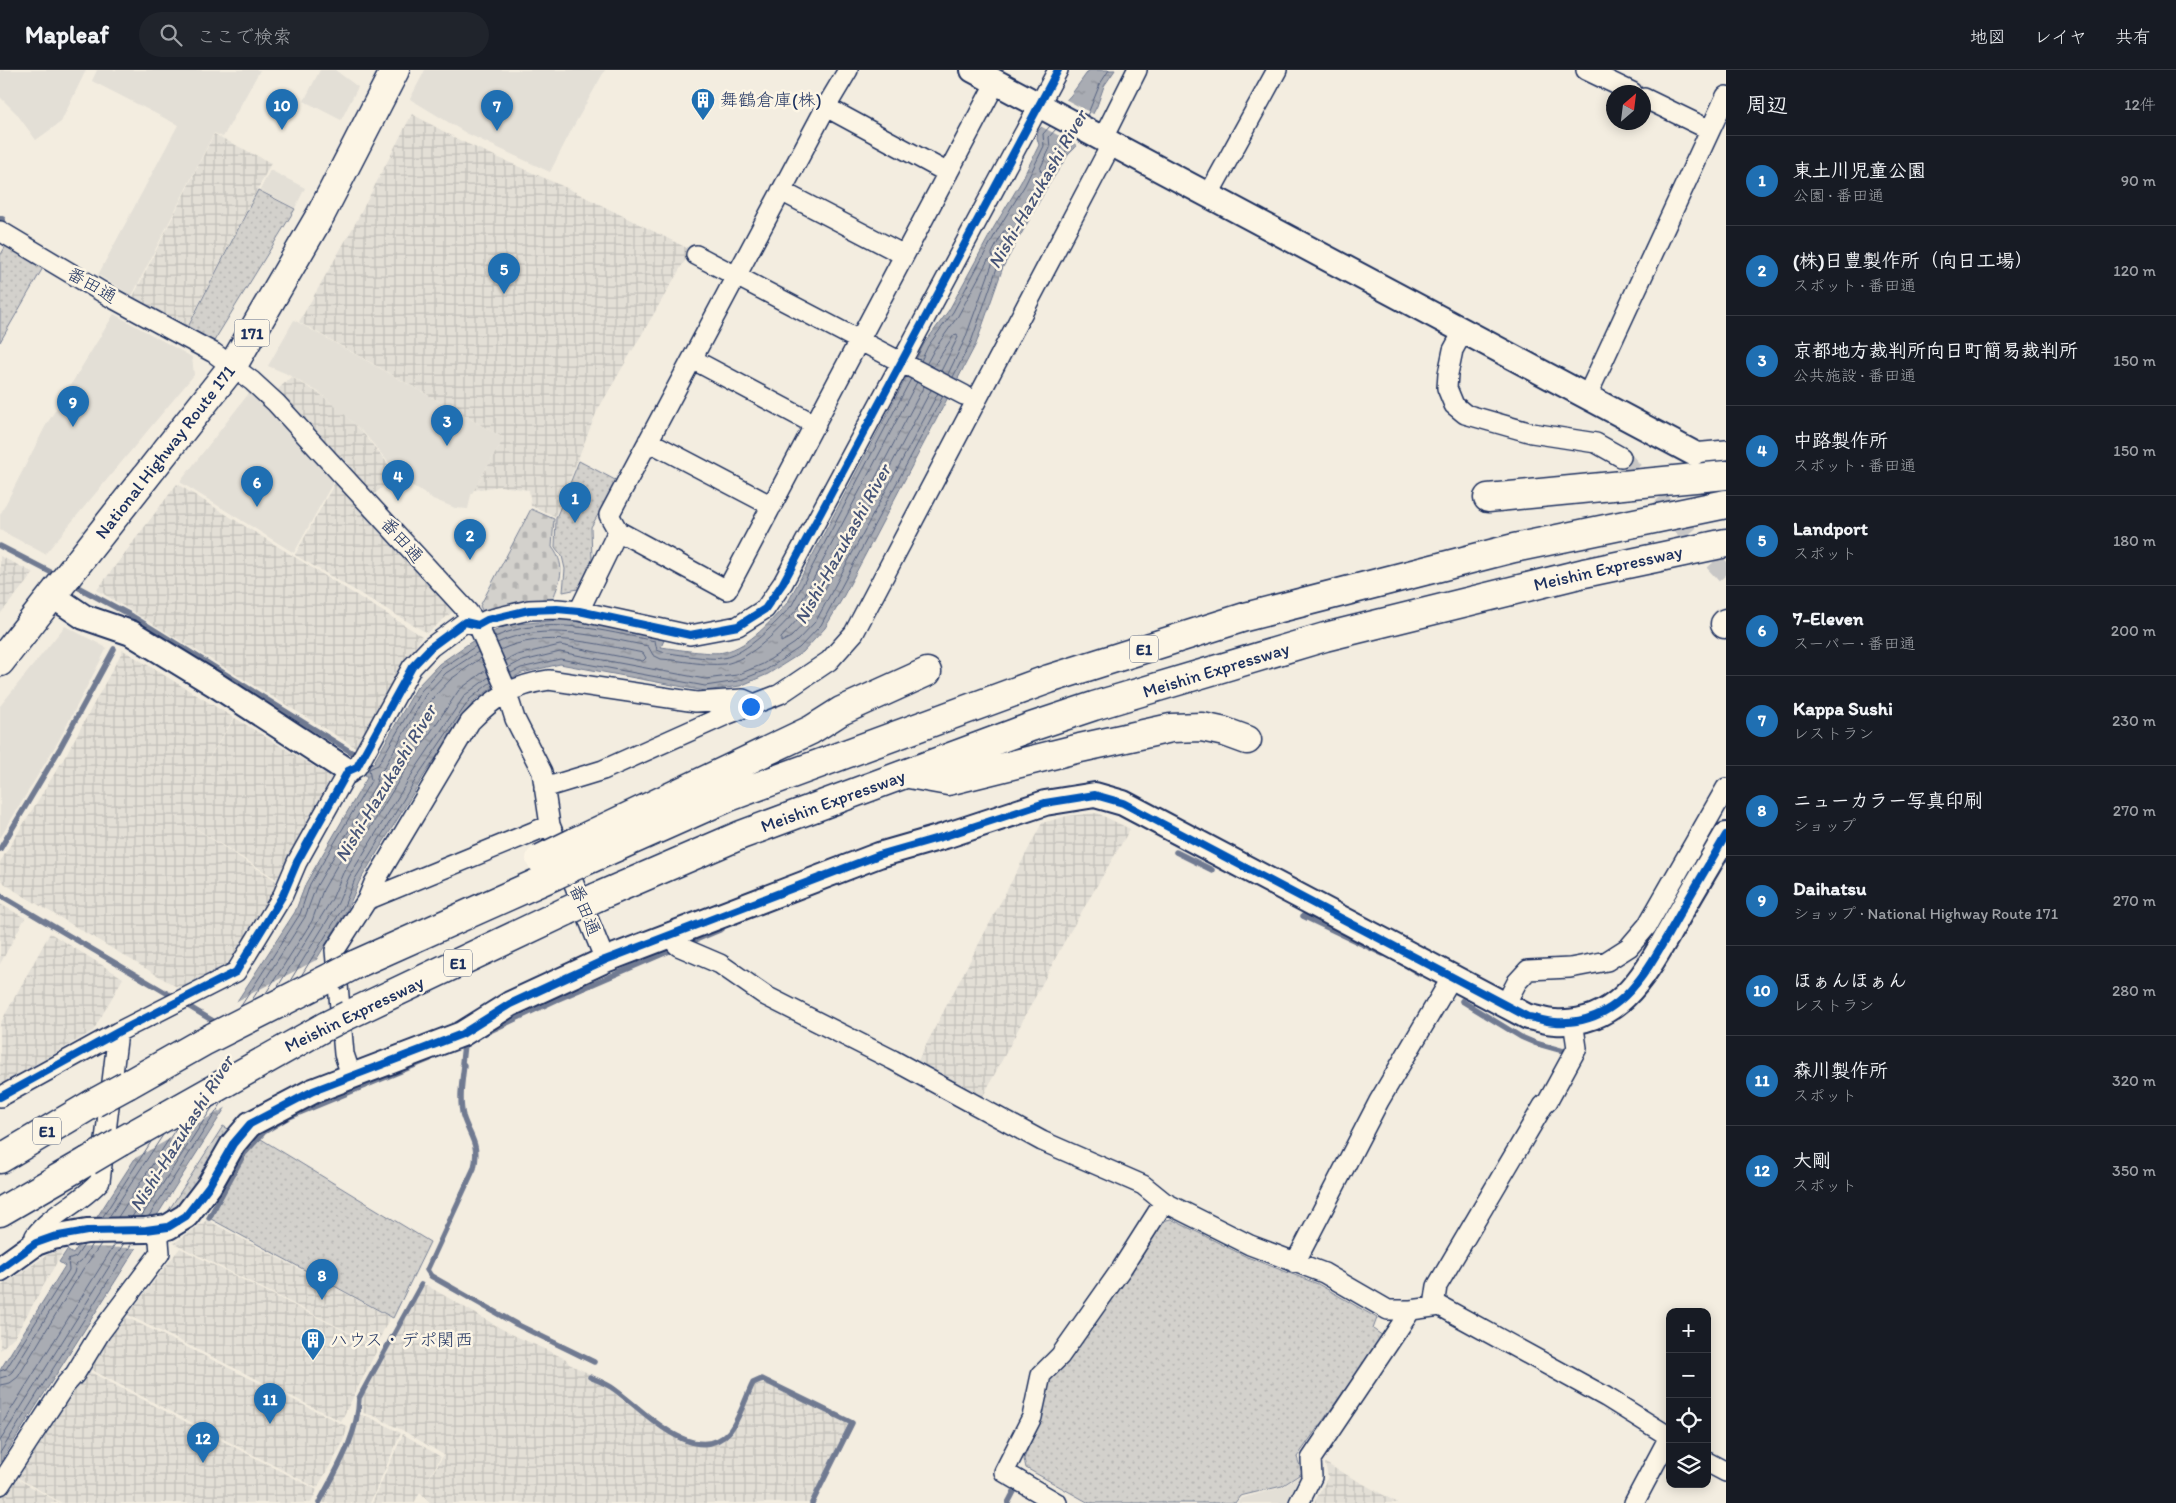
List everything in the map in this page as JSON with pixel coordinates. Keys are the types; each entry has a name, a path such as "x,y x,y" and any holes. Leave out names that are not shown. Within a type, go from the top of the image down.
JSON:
{"highway":[{"name":"National Highway Route 171","path":"0,662 232,367 322,214 395,70"},
{"path":"1488,498 1726,475"},
{"name":"Meishin Expressway","path":"579,852 1049,679 1245,616 1514,548 1726,504"},
{"name":"Meishin Expressway","path":"0,1212 291,1044 337,1020 567,911 741,835 910,774 1031,727 1094,706 1325,637 1584,573 1726,542"},
{"path":"579,852 811,730 841,711 927,672"},
{"path":"910,774 948,781 1080,748 1172,728 1202,727 1225,732 1247,740"},
{"name":"E1","path":"0,1159 94,1103 170,1061 354,965 432,930 547,867 579,852"}],"street":[{"path":"848,70 826,107 609,515 618,531 727,590 996,82"},
{"path":"973,70 1693,453 1726,450"},
{"path":"0,1098 118,1032 236,972 283,895 298,862 412,667 431,647 465,622 478,625 487,620 530,610 579,611 690,635 738,626 765,609 783,583 1041,105 1058,70"},
{"path":"544,788 603,770 780,694 829,661 854,633 1104,139 1137,70"},
{"path":"1209,194 1277,70"},
{"path":"1586,70 1617,85"},
{"path":"1588,396 1726,96"},
{"path":"1651,101 1710,130"},
{"path":"826,107 948,173"},
{"path":"781,191 904,255"},
{"name":"番田通","path":"3,233 114,299 214,353 252,381 276,403 478,625 506,690 515,720 542,772 550,825 605,960"},
{"path":"696,255 964,395"},
{"path":"1464,330 1453,350 1447,388 1454,404 1465,414 1532,433 1596,443 1621,457"},
{"path":"692,359 816,425"},
{"path":"648,441 772,506"},
{"path":"579,611 618,531"},
{"path":"62,585 84,617 131,633 216,685 357,763"},
{"path":"351,1075 344,1054 335,950 367,900 374,883 470,722 487,704 506,690 549,680 696,702 743,699 755,704"},
{"path":"1505,1004 1517,982 1528,970 1570,968 1607,961 1629,946 1647,926 1726,788"},
{"path":"0,1269 36,1243 53,1237 87,1231 168,1227 186,1216 209,1186 233,1144 250,1124 313,1091 462,1034 510,1004 605,960 879,854 946,836 1045,803 1095,795 1123,803 1528,1017 1554,1022 1583,1020 1610,1008 1632,991 1650,965 1726,834"},
{"path":"367,900 550,825"},
{"path":"669,936 678,946 720,964 766,996 893,1060 1042,1141 1143,1185 1164,1202 1250,1245 1324,1273 1388,1310 1411,1310 1440,1306 1606,1397 1666,1435"},
{"path":"1295,1263 1379,1101 1452,977"},
{"path":"1434,1306 1437,1286 1543,1106 1548,1101 1577,1048 1573,1020"},
{"path":"36,1243 35,1236 43,1224 91,1192 100,1181 118,1032"},
{"path":"1057,1503 1004,1472 1032,1417 1041,1375 1065,1348 1122,1268 1164,1202"},
{"path":"0,1484 65,1385 75,1374 100,1333 160,1253 152,1229"},
{"path":"1299,1503 1312,1478 1311,1459 1411,1310"},
{"path":"1634,1503 1666,1443"},
{"path":"1711,1464 1726,1472"}],"shaded area":[{"path":"0,70 86,70 61,122 36,140 16,113 0,97"},
{"path":"97,70 260,70 223,137 214,133 132,296 98,275 178,125 92,81"},
{"path":"320,70 335,70 358,87 341,120 304,101"},
{"path":"425,70 605,70 550,172 466,133 410,99"},
{"path":"412,114 461,141 569,189 691,250 597,411 555,516 531,506 529,490 500,486 474,490 504,438 299,322 355,224"},
{"path":"214,134 271,163 187,327 133,297"},
{"path":"270,170 305,188 295,208 260,190"},
{"path":"114,314 192,357 194,375 45,554 0,530 0,515 45,427"},
{"path":"294,320 504,438 471,495 468,509 455,508 433,499 403,480 364,433 320,393 285,373 268,366"},
{"path":"291,377 320,394 342,412 363,433 397,475 371,497 274,393"},
{"path":"253,388 336,477 294,553 180,482"},
{"path":"338,477 456,609 427,633 295,555"},
{"path":"177,484 422,636 400,671 360,750 97,590"},
{"path":"0,556 34,573 0,614"},
{"path":"65,626 107,648 59,740 0,838 0,706"},
{"path":"123,650 234,718 191,786 235,718 331,777 278,880 173,814 278,882 261,916 247,934 228,967 182,990 17,892 4,883 0,877 0,862 66,755"},
{"path":"1097,813 1130,829 1064,942 980,1102 915,1066 1042,823 1067,816"},
{"path":"0,904 25,918 0,964"},
{"path":"50,933 123,978 93,1031 0,1085 0,1024"},
{"path":"207,1220 390,1317 376,1346 174,1243"},
{"path":"66,1246 15,1336 0,1350 0,1287 56,1249"},
{"path":"180,1248 378,1348 341,1421 128,1315"},
{"path":"426,1285 509,1333 566,1359 569,1364 590,1374 589,1378 609,1389 658,1428 684,1441 704,1445 719,1443 732,1433 753,1385 762,1382 848,1424 809,1503 430,1503 420,1492 444,1455 402,1430 372,1415 363,1413 362,1398 420,1287"},
{"path":"126,1317 348,1427 341,1446 317,1488 90,1369 104,1343"},
{"path":"88,1371 317,1490 311,1503 62,1503 15,1476"},
{"path":"359,1415 369,1417 401,1433 370,1503 320,1503 347,1450"},
{"path":"403,1434 441,1457 414,1503 372,1503"},
{"path":"1325,1463 1398,1503 1314,1503 1328,1477"},
{"path":"1302,1474 1288,1503 1238,1503 1242,1498 1283,1487"},
{"path":"12,1476 60,1503 0,1503 0,1494"}],"green space":[{"path":"258,190 295,209 214,341 188,327"},
{"path":"7,244 44,266 0,342 0,256"},
{"path":"579,461 617,481 591,527 592,561 578,589 563,592 565,569 562,556 555,547 556,518"},
{"path":"531,509 554,519 552,547 561,568 559,582 551,604 483,612 480,606"},
{"path":"223,1126 232,1131 194,1196 165,1216"},
{"path":"261,1139 430,1242 393,1318 211,1219 244,1156"},
{"path":"1171,1219 1247,1257 1318,1284 1377,1318 1373,1329 1383,1336 1297,1457 1302,1473 1282,1486 1240,1496 1235,1503 1089,1503 1026,1468 1024,1459 1042,1410 1048,1377 1158,1222"}],"water":[{"name":"Nishi-Hazukashi River","path":"1089,70 1115,70 1104,86 1097,106 1075,148 1068,155 1046,189 1003,267 976,344 825,628 803,652 768,674 740,686 705,691 560,664 522,673 492,688 474,701 423,777 359,882 348,908 227,1105 0,1463 0,1370 65,1266 59,1262 67,1250 73,1254 295,912 306,883 367,778 363,770 369,758 373,764 417,687 439,664 471,642 508,625 568,619 665,638 661,647 711,653 734,649 759,632 788,602 924,344 949,310 1021,182 1039,145 1038,131 1071,95"}],"pier":[{"path":"1065,99 1095,115 1079,146 1040,126"},
{"path":"320,958 229,1106 130,1161 235,1002"},
{"path":"158,1217 138,1248 74,1247 92,1219"}],"waterway":[{"path":"0,218 3,219 0,228"},
{"path":"0,546 58,576"},
{"path":"70,583 132,616 359,758"},
{"path":"0,849 59,750 114,649"},
{"path":"1176,852 1212,870"},
{"path":"0,895 175,998"},
{"path":"1303,916 1383,954"},
{"path":"686,944 722,929"},
{"path":"479,1036 556,1000 674,949"},
{"path":"1400,962 1420,974"},
{"path":"1462,1001 1521,1037 1567,1052"},
{"path":"183,1003 220,1025"},
{"path":"466,1042 464,1044 462,1063 464,1065 461,1104 463,1116 475,1146 476,1159 474,1168 427,1270 431,1276 516,1324 594,1362"},
{"path":"209,1218 244,1154 264,1132 287,1118 430,1059"},
{"path":"319,1503 339,1465 355,1426 359,1398 421,1285"},
{"path":"590,1377 611,1387 667,1430 684,1439 700,1444 715,1442 729,1432 739,1416 753,1383 762,1379 852,1423 812,1503"},
{"path":"1008,1503 1018,1484"}],"tunnel":[{"path":"1621,457 1726,575"}],"cycle path":[{"path":"0,1097 118,1032 236,972 283,895 297,862 348,771 357,767 412,667 431,647 465,622 478,625 487,620 529,610 557,609 579,611 690,635 738,626 765,609 783,583 1058,70"},
{"path":"0,1269 36,1243 53,1237 87,1231 146,1230 168,1227 186,1216 209,1186 233,1144 250,1124 313,1091 462,1034 510,1004 605,960 879,855 945,836 1045,803 1095,795 1123,803 1528,1017 1555,1022 1578,1021 1597,1015 1614,1005 1628,992 1653,960 1726,835"}],"place":[{"name":"舞鶴倉庫(株)","path":"703,121"},
{"name":"ほぁんほぁん","path":"282,130"},
{"name":"Kappa Sushi","path":"497,131"},
{"name":"Landport","path":"504,294"},
{"name":"Daihatsu","path":"73,427"},
{"name":"京都地方裁判所向日町簡易裁判所","path":"447,446"},
{"name":"中路製作所","path":"398,501"},
{"name":"7-Eleven","path":"257,507"},
{"name":"東土川児童公園","path":"575,523"},
{"name":"(株)日豊製作所（向日工場）","path":"470,560"},
{"name":"ニューカラー写真印刷","path":"322,1300"},
{"name":"ハウス・デポ関西","path":"313,1361"},
{"name":"森川製作所","path":"270,1424"},
{"name":"大剛","path":"203,1463"}]}
